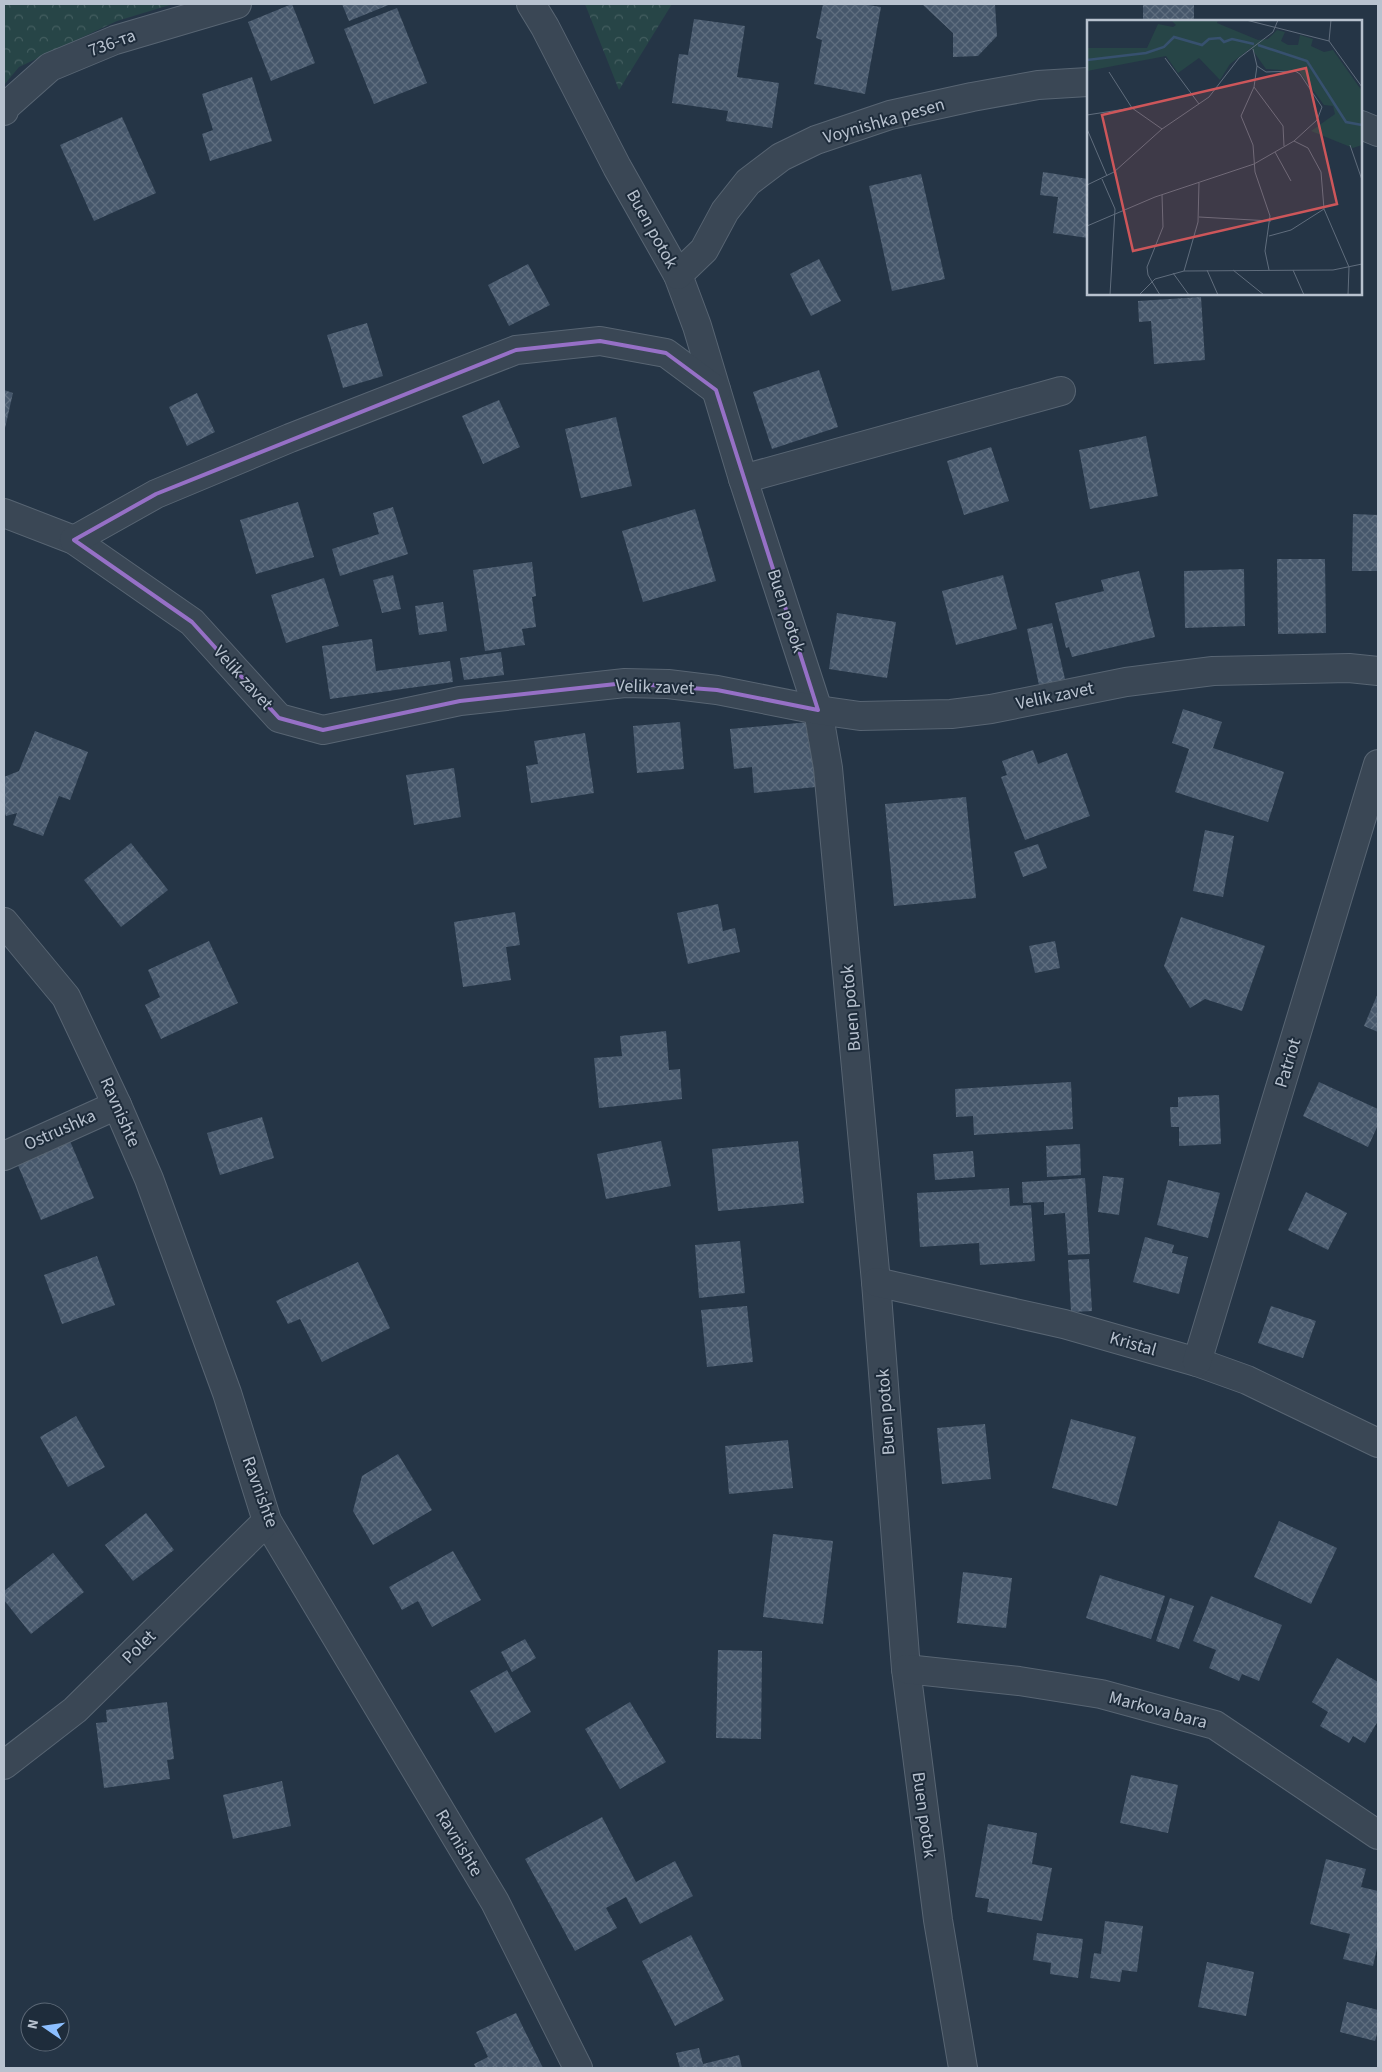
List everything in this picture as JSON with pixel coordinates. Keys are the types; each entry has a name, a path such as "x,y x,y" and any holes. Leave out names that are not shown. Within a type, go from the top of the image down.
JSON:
{"street":[{"name":"736-та","path":"4,111 5,107 50,67 115,40 237,4"},
{"name":"Buen potok","path":"531,4 678,276 697,326 743,479 818,710 828,768 876,1282 906,1669 938,1920 963,2068"},
{"name":"Voynishka pesen","path":"678,276 704,250 725,211 748,182 781,157 816,140 890,115 972,97 1038,85 1087,82"},
{"path":"1362,125 1378,132"},
{"path":"74,540 156,494 290,438 516,350 600,341 666,353 716,390"},
{"path":"743,479 1061,391"},
{"name":"Velik zavet","path":"4,512 74,540 192,622 280,718 323,730 460,701 625,683 668,684 717,690 818,710 860,716 951,714 991,710 1169,675 1213,671 1349,668 1378,670"},
{"name":"Patriot","path":"1197,1362 1378,764"},
{"name":"Ravnishte","path":"4,922 66,997 117,1105 149,1179 227,1393 267,1521 494,1902 578,2068"},
{"name":"Ostrushka","path":"4,1156 117,1105"},
{"name":"Kristal","path":"876,1282 1064,1324 1197,1362 1247,1380 1378,1443"},
{"name":"Polet","path":"4,1765 75,1710 267,1521"},
{"name":"Markova bara","path":"906,1669 1019,1681 1101,1694 1215,1725 1378,1835"}],"highlighted area":[{"path":"600,341 666,353 716,390 818,710 717,690 625,683 460,701 323,730 279,718 192,622 74,540 156,494 516,350"}],"green space":[{"path":"4,4 173,4 117,21 19,67 4,85"},
{"path":"585,4 672,4 619,90"}],"building":[{"path":"292,4 315,63 271,81 248,22"},
{"path":"342,4 391,4 349,21"},
{"path":"823,4 862,4 881,7 865,94 814,84 822,40 816,38"},
{"path":"922,4 995,4 997,36 978,56 953,57 953,33"},
{"path":"1143,4 1194,4 1194,20 1143,20"},
{"path":"397,8 427,83 374,104 344,29"},
{"path":"694,19 745,26 737,77 779,83 772,128 726,121 728,111 672,103 679,54 688,55"},
{"path":"252,77 272,141 210,161 202,134 213,130 202,94"},
{"path":"122,117 156,193 94,221 60,145"},
{"path":"1043,172 1087,179 1087,238 1053,233 1058,197 1040,195"},
{"path":"921,174 945,279 892,291 869,186"},
{"path":"819,259 841,301 811,316 790,274"},
{"path":"528,264 550,305 509,326 488,285"},
{"path":"1201,297 1205,360 1154,364 1151,321 1139,322 1138,301"},
{"path":"367,323 383,376 343,388 327,335"},
{"path":"819,370 838,427 772,449 753,392"},
{"path":"4,390 13,393 5,428 4,428"},
{"path":"197,393 215,432 187,446 169,407"},
{"path":"499,400 520,447 483,464 462,416"},
{"path":"616,417 632,486 581,498 565,429"},
{"path":"1146,436 1158,496 1090,509 1079,450"},
{"path":"991,447 1009,501 964,515 947,461"},
{"path":"298,502 314,557 256,574 240,520"},
{"path":"393,507 408,554 340,576 332,549 379,534 373,513"},
{"path":"695,509 716,581 643,602 622,531"},
{"path":"1353,514 1378,515 1378,571 1352,571"},
{"path":"1277,559 1325,559 1326,633 1278,634"},
{"path":"532,562 536,596 532,597 536,627 522,629 525,645 485,651 473,570"},
{"path":"1244,569 1245,626 1185,628 1184,571"},
{"path":"1139,571 1155,637 1072,657 1069,647 1066,648 1055,603 1104,591 1101,580"},
{"path":"393,575 401,609 382,613 373,580"},
{"path":"1003,575 1017,629 956,645 942,591"},
{"path":"324,578 339,626 286,643 271,595"},
{"path":"443,602 447,631 419,635 415,606"},
{"path":"837,613 896,622 887,678 829,669"},
{"path":"1052,623 1065,679 1039,685 1027,629"},
{"path":"372,639 376,671 450,661 453,682 330,699 322,646"},
{"path":"501,652 504,675 464,680 460,658"},
{"path":"1183,709 1222,722 1213,748 1284,772 1268,822 1175,792 1189,749 1172,743"},
{"path":"680,722 684,769 637,773 633,726"},
{"path":"810,722 816,787 754,793 752,767 734,769 730,729"},
{"path":"35,731 88,752 70,800 59,796 43,836 13,825 17,813 6,816 4,809 4,777 19,771"},
{"path":"585,733 594,793 531,803 526,766 538,764 534,741"},
{"path":"1033,750 1038,764 1067,753 1090,816 1025,840 1001,777 1007,775 1002,761"},
{"path":"454,768 461,817 414,825 406,775"},
{"path":"966,797 976,898 894,906 885,804"},
{"path":"1205,830 1234,836 1223,897 1193,891"},
{"path":"131,843 168,890 121,927 84,880"},
{"path":"1038,844 1047,868 1023,877 1014,852"},
{"path":"718,904 723,931 735,928 740,952 688,964 677,913"},
{"path":"515,912 520,945 506,947 511,980 463,987 454,922"},
{"path":"1181,917 1265,946 1242,1011 1205,999 1190,1008 1164,966"},
{"path":"209,941 238,1003 161,1039 145,1005 160,997 148,970"},
{"path":"1055,941 1060,968 1035,973 1029,946"},
{"path":"1378,993 1378,1032 1364,1026"},
{"path":"666,1031 669,1070 680,1069 682,1099 599,1108 594,1058 622,1056 620,1036"},
{"path":"1071,1082 1073,1129 974,1135 973,1116 956,1117 955,1089"},
{"path":"1319,1082 1378,1109 1378,1125 1368,1147 1303,1116"},
{"path":"1219,1095 1221,1144 1179,1146 1179,1127 1171,1127 1170,1107 1178,1107 1178,1097"},
{"path":"262,1117 274,1158 220,1175 207,1133"},
{"path":"70,1141 94,1198 41,1220 17,1163"},
{"path":"661,1141 671,1186 606,1199 597,1154"},
{"path":"798,1141 804,1203 718,1211 712,1149"},
{"path":"1080,1144 1081,1175 1047,1177 1046,1146"},
{"path":"973,1151 975,1177 935,1180 933,1154"},
{"path":"1103,1176 1124,1178 1119,1215 1098,1212"},
{"path":"1085,1178 1090,1254 1068,1255 1065,1213 1044,1215 1044,1202 1023,1203 1022,1182"},
{"path":"1168,1180 1220,1193 1208,1238 1157,1225"},
{"path":"1009,1188 1010,1206 1031,1205 1035,1261 980,1265 979,1243 920,1247 917,1193"},
{"path":"1306,1192 1347,1213 1328,1250 1288,1230"},
{"path":"1145,1237 1174,1245 1172,1253 1188,1257 1179,1294 1133,1282"},
{"path":"740,1241 745,1293 699,1298 695,1245"},
{"path":"97,1256 115,1305 62,1324 44,1275"},
{"path":"1089,1259 1092,1311 1071,1312 1068,1260"},
{"path":"358,1262 390,1328 322,1362 300,1319 288,1324 276,1301"},
{"path":"747,1306 753,1362 707,1367 701,1310"},
{"path":"1271,1306 1316,1321 1303,1358 1258,1343"},
{"path":"76,1416 105,1467 68,1487 40,1437"},
{"path":"1071,1419 1136,1437 1117,1506 1052,1488"},
{"path":"985,1424 991,1479 942,1484 937,1428"},
{"path":"788,1440 793,1488 729,1494 725,1446"},
{"path":"398,1454 432,1510 373,1545 353,1511 362,1476"},
{"path":"146,1513 174,1550 133,1581 105,1545"},
{"path":"1279,1521 1337,1548 1311,1604 1254,1577"},
{"path":"773,1534 833,1541 823,1624 763,1617"},
{"path":"453,1551 481,1600 432,1627 418,1601 402,1610 389,1587"},
{"path":"53,1553 84,1592 31,1634 4,1600 4,1591"},
{"path":"963,1572 1012,1578 1006,1628 957,1623"},
{"path":"1100,1575 1165,1596 1151,1639 1086,1618"},
{"path":"1211,1596 1282,1625 1259,1681 1242,1674 1239,1681 1209,1668 1216,1650 1193,1641"},
{"path":"1170,1598 1194,1606 1179,1649 1156,1641"},
{"path":"525,1639 536,1658 512,1672 501,1652"},
{"path":"718,1650 762,1651 761,1739 716,1738"},
{"path":"1337,1658 1378,1682 1378,1721 1365,1743 1353,1736 1349,1743 1320,1726 1328,1712 1312,1702"},
{"path":"507,1670 531,1712 495,1733 470,1691"},
{"path":"167,1702 174,1759 167,1760 170,1779 104,1788 96,1723 107,1722 106,1710"},
{"path":"630,1702 666,1762 620,1789 585,1729"},
{"path":"1131,1775 1178,1785 1168,1833 1120,1823"},
{"path":"282,1781 291,1826 233,1839 223,1795"},
{"path":"602,1817 636,1882 675,1861 693,1896 640,1924 626,1897 606,1908 617,1928 575,1951 525,1859"},
{"path":"988,1824 1037,1833 1032,1864 1052,1868 1042,1921 987,1912 989,1899 975,1897"},
{"path":"1326,1859 1366,1869 1361,1887 1378,1891 1378,1944 1373,1966 1343,1959 1350,1934 1310,1924"},
{"path":"1105,1921 1143,1926 1137,1972 1122,1970 1120,1982 1090,1978 1094,1953 1101,1954"},
{"path":"1037,1933 1083,1939 1078,1978 1050,1974 1051,1963 1033,1960"},
{"path":"691,1935 724,2000 675,2026 642,1961"},
{"path":"1207,1962 1254,1972 1246,2016 1198,2007"},
{"path":"1347,2002 1378,2010 1378,2031 1375,2041 1340,2032"},
{"path":"516,2013 543,2068 476,2068 474,2064 488,2057 476,2032"},
{"path":"699,2048 703,2064 739,2055 742,2068 680,2068 676,2053"}]}
